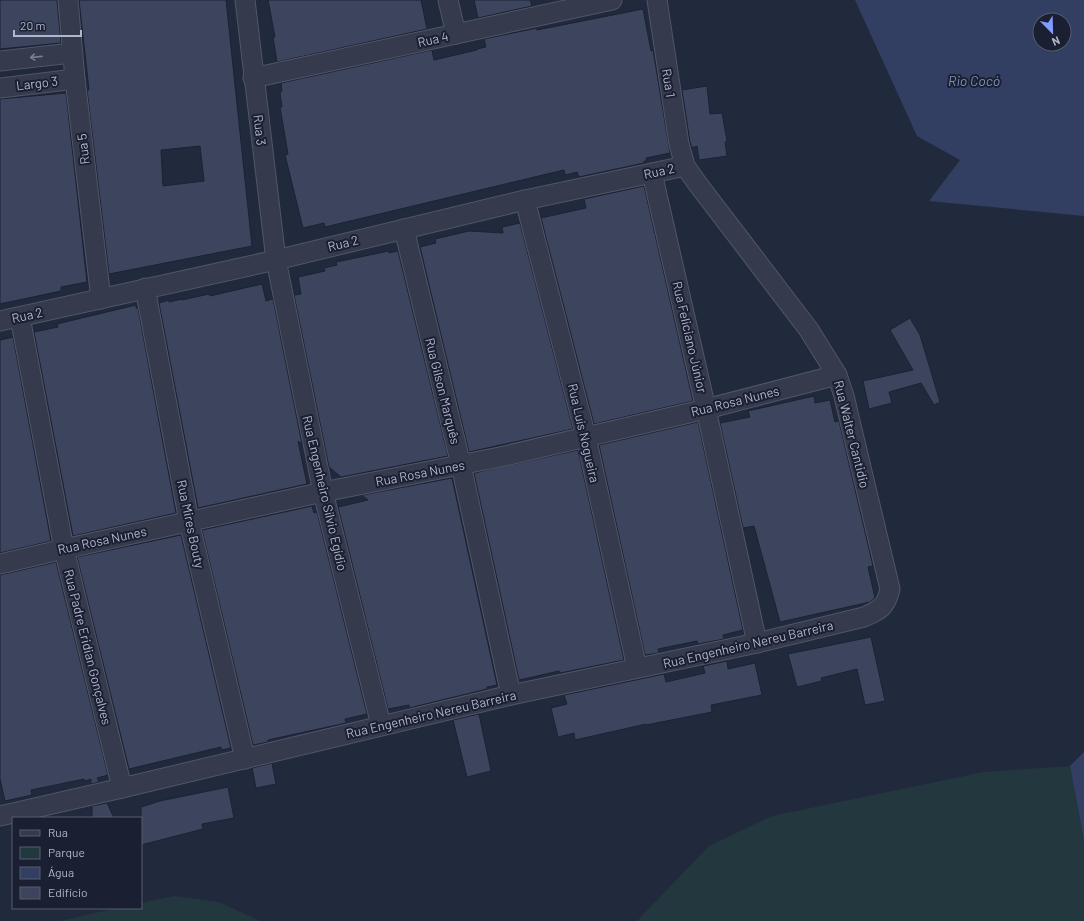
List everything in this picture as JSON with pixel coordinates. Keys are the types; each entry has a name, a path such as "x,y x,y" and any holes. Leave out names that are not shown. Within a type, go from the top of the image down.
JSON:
{"street":[{"name":"Rua 5","path":"68,0 72,53 102,298"},
{"name":"Rua 3","path":"245,0 253,78 276,260"},
{"path":"448,0 456,34"},
{"name":"Rua 4","path":"253,78 612,0"},
{"name":"Rua 1","path":"657,0 679,144 685,166"},
{"name":"Largo 3","path":"0,61 72,53"},
{"name":"Largo 3","path":"0,88 75,79"},
{"name":"Rua 2","path":"0,321 276,260 526,200 685,166"},
{"name":"Rua Walter Cantidio","path":"685,166 809,330 837,375 844,396 890,589 887,600 879,610 864,617"},
{"name":"Rua Feliciano Júnior","path":"652,173 706,409 757,643"},
{"name":"Rua Luís Nogueira","path":"526,200 586,437 637,668"},
{"name":"Rua Gilson Marquês","path":"404,229 462,465 511,695"},
{"name":"Rua Engenheiro Sílvio Egídio","path":"276,260 323,492 381,725"},
{"name":"Rua Mires Bouty","path":"145,288 190,521 245,759"},
{"name":"Rua Padre Eridian Gonçalves","path":"20,317 64,548 122,788"},
{"name":"Rua Rosa Nunes","path":"0,564 64,548 323,492 462,465 586,437 706,409 837,375"},
{"name":"Rua Engenheiro Nereu Barreira","path":"0,816 511,695 757,643 864,617"}],"green space":[{"path":"1070,766 1084,840 1084,921 637,921 709,846 772,816 984,772"},
{"path":"174,896 219,902 260,921 60,921 113,909 142,909 142,903"}],"water":[{"name":"Rio Cocó","path":"855,0 1084,0 1084,216 929,201 960,160 917,136"},
{"path":"1084,752 1084,840 1070,766"}],"building":[{"path":"0,0 57,0 61,43 0,49"},
{"path":"79,0 226,0 252,246 109,274 87,90 89,90","holes":["200,146 204,181 163,186 161,150"]},
{"path":"268,0 421,0 427,29 277,62 273,37 275,37"},
{"path":"474,0 530,0 532,6 478,18"},
{"path":"643,9 651,51 653,50 670,153 646,158 647,161 644,161 644,163 579,177 577,172 565,175 564,170 325,227 324,223 303,228 285,155 288,154 280,107 282,107 280,92 282,91 281,83 432,50 434,60 486,47 484,39"},
{"path":"707,86 710,114 722,113 727,141 725,142 727,156 699,160 697,146 692,148 690,142 682,90"},
{"path":"66,93 87,282 61,287 61,291 0,304 0,99"},
{"path":"644,186 693,401 594,424 541,218 586,208 584,199"},
{"path":"520,223 573,429 469,452 420,247 436,243 435,239 469,231 503,233 502,227"},
{"path":"389,251 389,253 398,251 448,456 341,477 329,467 294,295 301,294 298,277 325,271 324,268 337,265 336,262"},
{"path":"262,284 266,301 273,299 302,444 298,441 307,484 198,508 159,303 209,294 210,296"},
{"path":"136,305 136,308 138,308 176,513 73,536 34,332 58,327 57,324"},
{"path":"910,318 920,335 940,402 934,405 921,383 889,392 892,403 869,409 863,381 913,370 890,330"},
{"path":"13,337 51,541 0,553 0,340"},
{"path":"814,396 815,403 830,400 835,422 839,421 873,566 868,567 875,598 870,602 780,622 754,526 743,528 720,423 750,417 748,411"},
{"path":"698,422 743,630 723,635 724,639 698,644 697,641 658,649 659,653 645,655 599,445"},
{"path":"578,450 624,660 560,673 559,671 519,680 474,473"},
{"path":"452,478 497,685 487,687 487,689 409,708 409,705 388,709 338,507 368,500 362,495"},
{"path":"312,506 314,513 317,512 367,714 345,719 346,723 268,740 268,742 253,745 202,530"},
{"path":"181,535 231,748 221,750 221,747 129,769 77,557"},
{"path":"56,562 108,775 97,778 99,782 91,784 91,779 85,781 84,779 31,790 32,795 5,801 0,779 0,575"},
{"path":"871,637 885,701 865,705 857,669 821,678 822,681 797,687 788,654"},
{"path":"727,661 728,669 755,663 762,695 711,705 712,712 646,724 575,740 574,733 558,737 551,708 567,704 564,695 664,674 666,682 705,673 703,666"},
{"path":"479,714 491,771 467,777 453,720"},
{"path":"272,763 276,784 256,788 252,768"},
{"path":"228,787 234,818 202,824 203,829 142,845 141,807 160,801"},
{"path":"107,803 114,817 92,817 92,806"}]}
